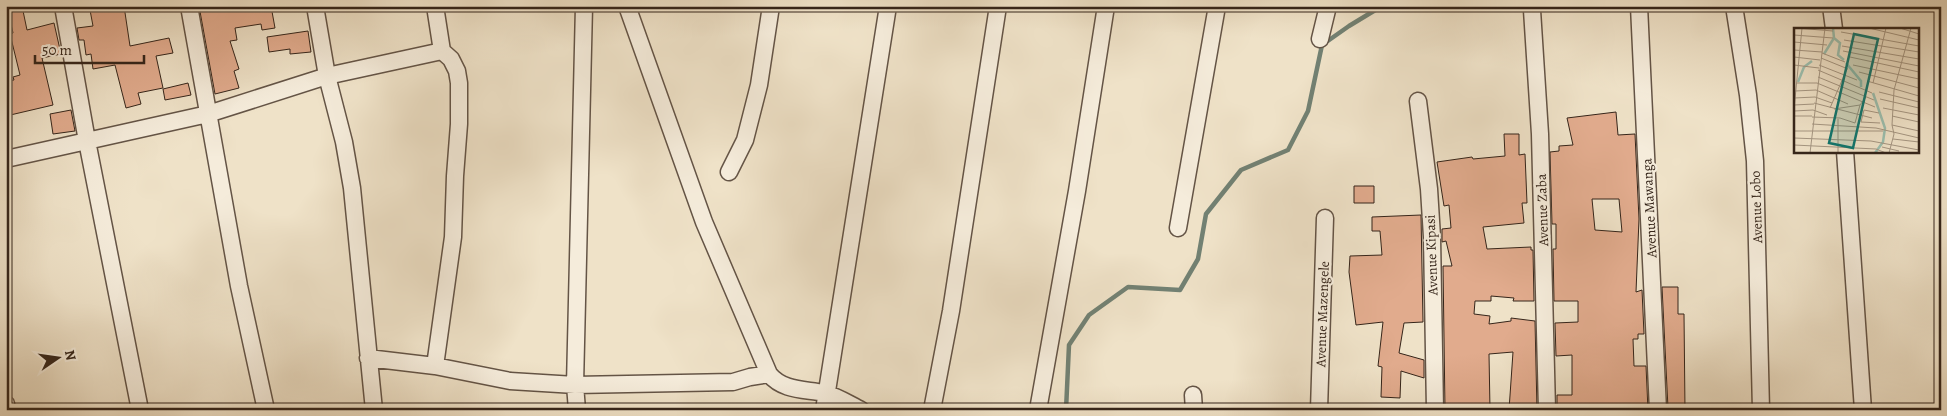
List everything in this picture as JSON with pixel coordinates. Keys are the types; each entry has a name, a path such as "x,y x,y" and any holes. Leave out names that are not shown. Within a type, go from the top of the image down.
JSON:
{"street":[{"path":"63,6 87,140 140,410"},
{"path":"189,6 239,286 266,410"},
{"path":"315,6 327,76 344,142 352,188 374,410"},
{"path":"435,6 442,51 451,59 460,83 452,237 435,366"},
{"path":"577,410 575,385 584,6"},
{"path":"627,6 704,222 769,374 776,382 825,402 861,410"},
{"path":"729,172 745,140 759,85 772,6"},
{"path":"825,402 888,6"},
{"path":"932,410 951,311 998,6"},
{"path":"1038,410 1077,191 1106,6"},
{"path":"1178,228 1217,6"},
{"name":"Avenue Mawanga","path":"1639,6 1658,410"},
{"name":"Avenue Lobo","path":"1734,6 1748,95 1755,161 1761,410"},
{"path":"1831,6 1834,28"},
{"path":"1320,38 1323,8"},
{"name":"Avenue Zaba","path":"1532,10 1540,134 1547,410"},
{"path":"6,160 87,140 208,114 327,76 442,51"},
{"name":"Avenue Kipasi","path":"1418,101 1429,189 1432,238 1435,410"},
{"path":"1845,152 1863,410"},
{"name":"Avenue Mazengele","path":"1320,410 1325,218"},
{"path":"368,358 435,366 510,381 575,385 733,382 769,374"},
{"path":"6,404 8,410"}],"building":[{"path":"7,6 22,6 27,30 54,23 61,54 42,58 53,105 6,116 6,81 14,80 13,77 20,75 10,34 13,33"},
{"path":"124,6 130,46 169,38 173,53 156,56 163,88 138,93 141,104 126,108 115,65 93,69 91,54 86,55 84,40 79,40 77,28 93,26 90,10"},
{"path":"199,6 271,6 275,28 262,30 261,24 235,28 237,40 230,41 239,69 234,71 239,88 215,94"},
{"path":"308,31 311,52 290,54 290,49 269,52 267,37"},
{"path":"188,83 191,95 165,100 163,89"},
{"path":"71,110 75,131 53,134 50,114"},
{"path":"1616,112 1618,135 1635,134 1639,219 1636,292 1642,290 1644,334 1638,334 1638,339 1633,339 1634,366 1646,366 1648,410 1628,410 1628,406 1600,407 1600,410 1557,410 1557,395 1572,395 1572,355 1556,356 1555,323 1578,322 1578,301 1554,301 1553,249 1556,249 1556,224 1552,224 1550,152 1559,151 1559,146 1573,145 1567,118","holes":["1592,199 1619,199 1622,232 1595,230"]},
{"path":"1504,134 1519,134 1519,155 1525,154 1527,203 1522,203 1524,223 1483,227 1487,249 1531,247 1531,250 1533,250 1534,301 1513,301 1514,298 1491,296 1491,301 1475,301 1474,314 1490,316 1489,324 1511,321 1511,318 1535,321 1537,410 1509,410 1513,352 1489,354 1490,410 1445,410 1443,266 1452,266 1446,241 1442,242 1442,229 1451,228 1449,205 1444,206 1437,162 1472,157 1473,159 1505,156"},
{"path":"1354,186 1374,186 1374,203 1354,203"},
{"path":"1421,215 1423,322 1404,323 1399,353 1424,360 1424,378 1401,371 1400,398 1381,397 1382,367 1378,366 1383,322 1356,325 1349,272 1350,256 1382,255 1380,231 1372,231 1372,217"},
{"path":"1662,287 1678,287 1678,314 1684,314 1685,410 1668,408"}],"waterway":[{"path":"1066,410 1069,345 1089,315 1128,287 1180,290 1198,259 1206,214 1241,170 1288,150 1308,111 1322,45 1382,6"}]}
